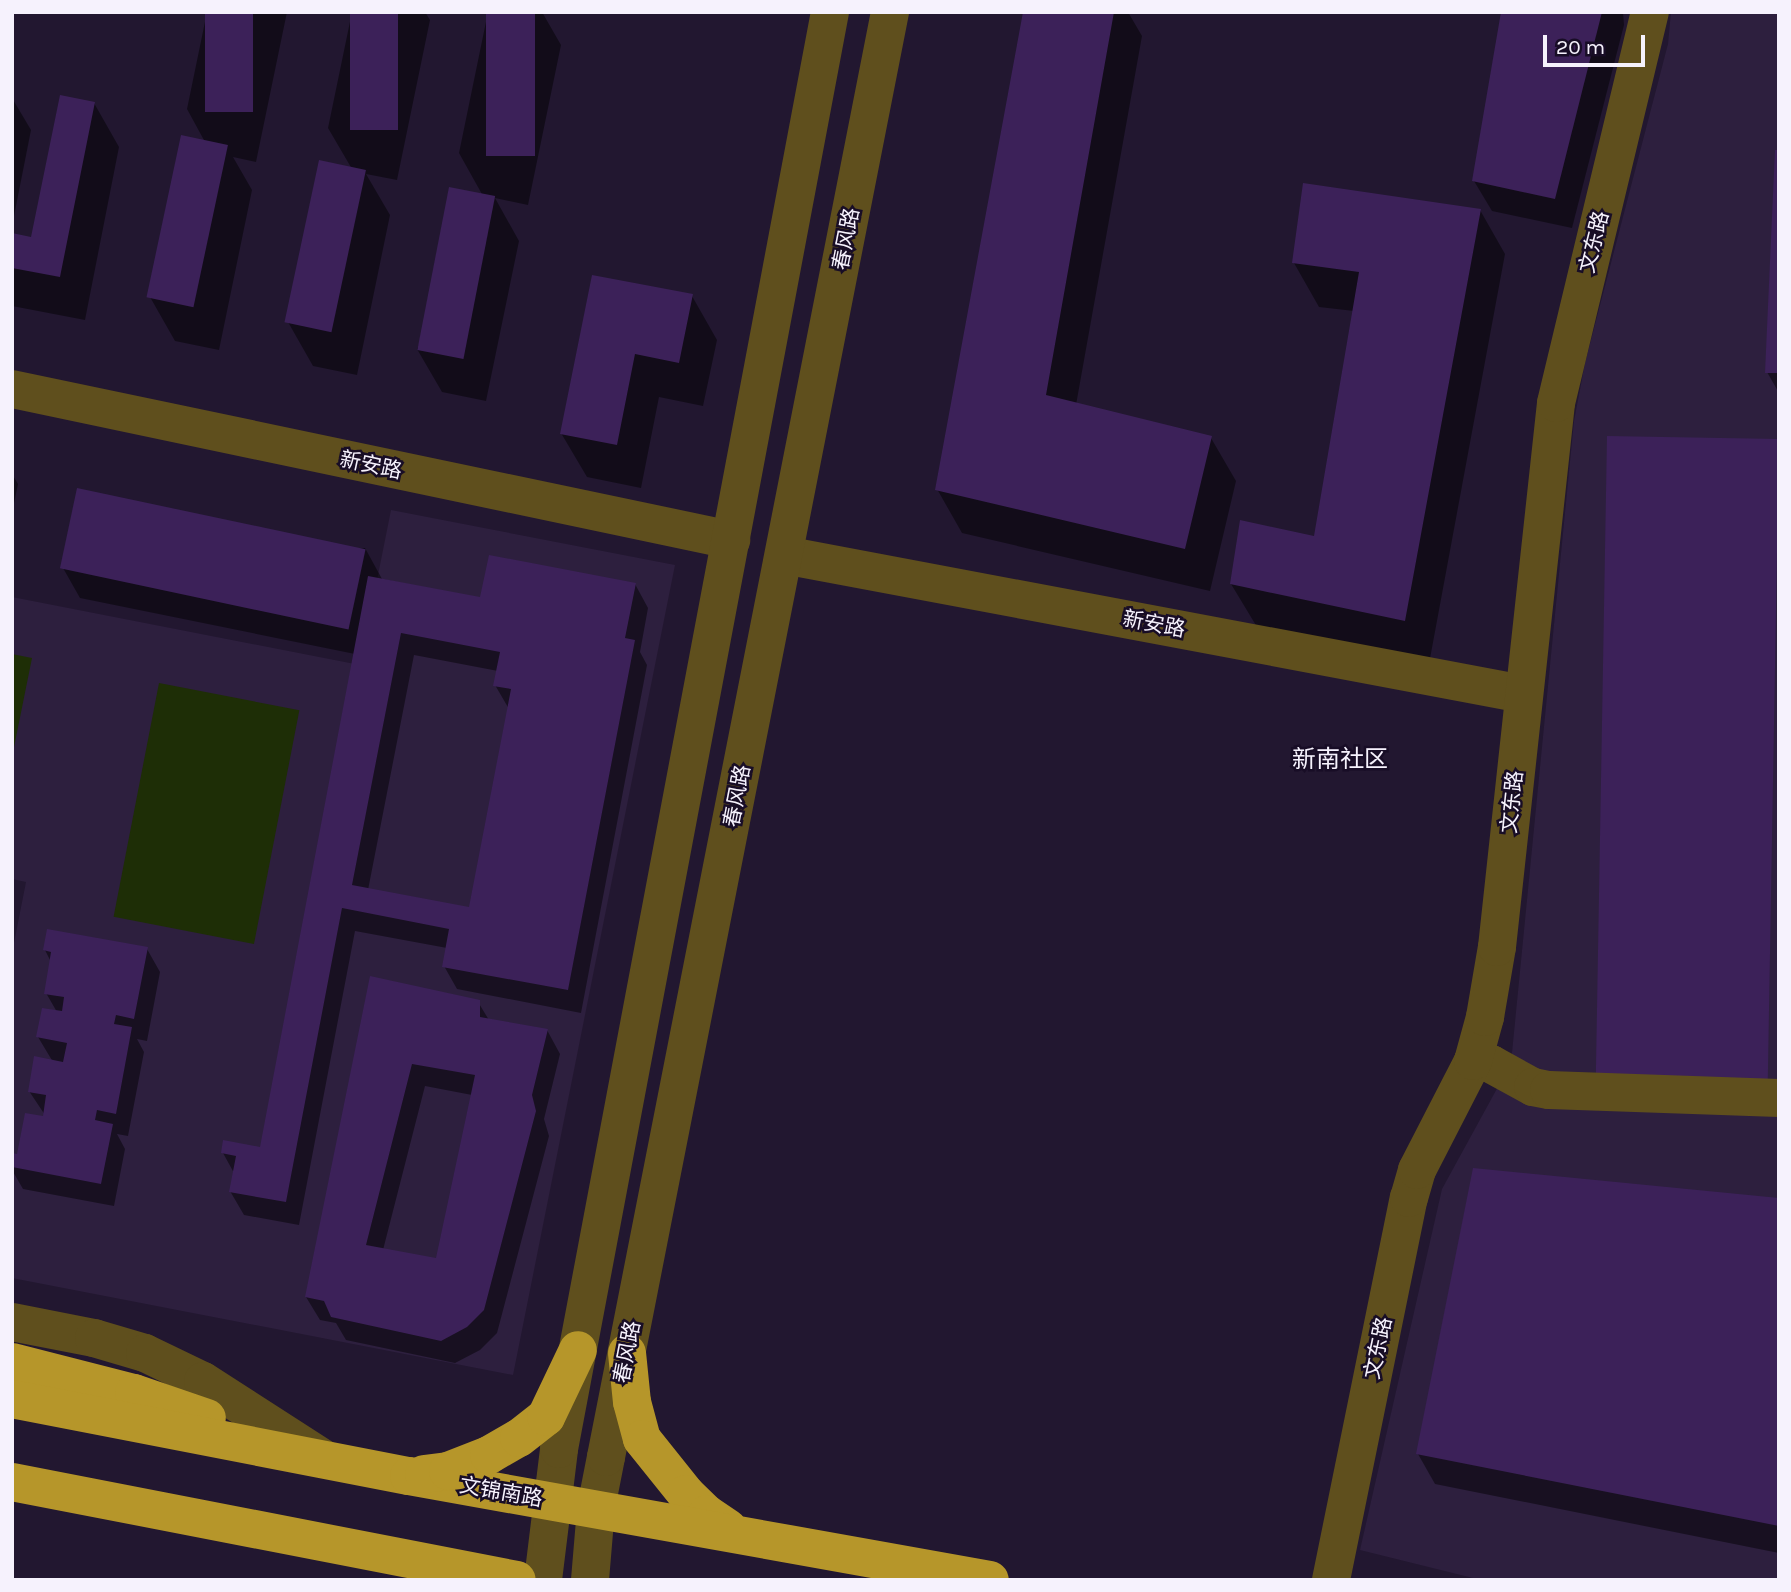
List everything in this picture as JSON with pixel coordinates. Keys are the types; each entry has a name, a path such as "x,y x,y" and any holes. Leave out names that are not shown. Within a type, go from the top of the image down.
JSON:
{"highway":[{"path":"409,1476 448,1471 489,1455 519,1438 546,1417 578,1350"},
{"path":"627,1353 632,1402 642,1439 686,1494 706,1514 736,1532"},
{"path":"12,1362 134,1393 324,1459"},
{"name":"文锦南路","path":"12,1399 409,1476 736,1532 990,1580"},
{"path":"12,1482 517,1580"},
{"path":"369,1552 433,1580"}],"street":[{"path":"543,1580 552,1501 578,1350 830,12"},
{"name":"春风路","path":"590,1580 596,1508 890,12"},
{"name":"文东路","path":"1331,1580 1409,1198 1417,1170 1473,1061 1497,947 1556,403 1650,12"},
{"name":"新安路","path":"12,389 731,540"},
{"name":"新安路","path":"784,555 1523,694"},
{"path":"1473,1061 1491,1064 1533,1087 1549,1090 1779,1098"},
{"path":"12,1322 94,1338 145,1353 203,1381 324,1459"}],"shaded area":[{"path":"1671,12 1779,12 1779,1580 1481,1580 1360,1550 1442,1189 1511,1063 1574,421 1585,363 1668,44"},
{"path":"391,510 675,565 513,1375 12,1278 12,953 26,882 12,879 12,597 360,665"}],"green space":[{"path":"12,654 32,658 12,757"},
{"path":"159,683 299,710 254,944 114,917"}],"building":[{"path":"205,12 253,12 253,112 205,112"},
{"path":"350,12 398,12 398,130 350,130"},
{"path":"486,12 535,12 535,156 486,156"},
{"path":"1023,12 1114,12 1046,395 1212,436 1185,549 935,490"},
{"path":"1501,12 1602,12 1555,199 1472,181"},
{"path":"60,95 95,102 60,277 12,268 12,233 31,237"},
{"path":"181,135 228,145 193,307 146,297"},
{"path":"1775,150 1779,150 1779,373 1765,373"},
{"path":"319,160 366,170 331,332 284,322"},
{"path":"1303,183 1481,209 1405,621 1230,584 1240,520 1314,536 1359,272 1292,263"},
{"path":"449,187 495,196 463,359 417,350"},
{"path":"592,275 693,294 679,363 635,354 617,445 560,434"},
{"path":"1607,436 1779,439 1768,1083 1596,1080"},
{"path":"77,488 366,549 349,630 60,568"},
{"path":"489,555 636,583 625,638 635,640 568,990 442,967 449,929 342,908 286,1202 229,1192 236,1156 221,1153 223,1140 260,1147 368,576 480,597","holes":["401,633 500,652 493,686 511,689 469,907 352,885"]},
{"path":"47,929 148,947 134,1019 116,1015 114,1024 132,1027 116,1114 97,1110 95,1120 113,1124 101,1184 12,1167 12,1153 17,1154 25,1113 43,1116 46,1095 28,1092 34,1056 63,1062 67,1043 36,1037 42,1008 62,1011 64,997 44,994 51,952 43,950"},
{"path":"370,976 480,1000 480,1017 548,1029 532,1095 536,1111 484,1310 467,1327 441,1341 331,1317 324,1301 305,1297","holes":["412,1064 475,1075 436,1258 366,1245"]},
{"path":"1473,1168 1779,1198 1779,1526 1416,1454"}],"district":[{"name":"新南社区","path":"1340,760"}]}
